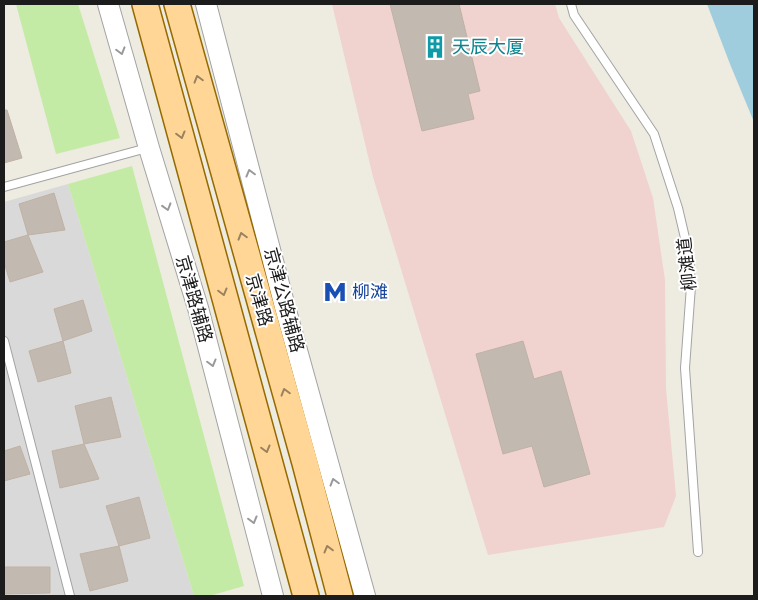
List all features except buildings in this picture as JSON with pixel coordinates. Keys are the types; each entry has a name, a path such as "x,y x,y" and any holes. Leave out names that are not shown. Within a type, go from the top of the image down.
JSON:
{"main road":[{"name":"京津路","path":"145,4 306,596"},
{"name":"京津路","path":"177,4 340,596"}],"street":[{"name":"京津路辅路","path":"108,4 149,148 198,308 273,596"},
{"name":"京津公路辅路","path":"206,4 285,307 365,596"}],"lane":[{"name":"柳滩道","path":"571,4 574,15 654,134 678,208 689,254 691,286 684,368 698,552"},
{"path":"4,187 149,148"},
{"path":"4,341 70,596"}],"shaded area":[{"path":"332,4 555,4 559,18 631,131 653,198 665,280 666,389 676,496 664,527 488,555 373,177"},
{"path":"68,184 194,596 4,596 4,202"}],"green space":[{"path":"16,4 78,4 120,138 56,154"},
{"path":"132,166 244,586 209,596 194,596 68,184"}],"water":[{"path":"707,4 754,4 754,122 730,64"}],"place":[{"name":"天辰大厦","path":"435,47"},
{"name":"柳滩","path":"335,292"}]}
